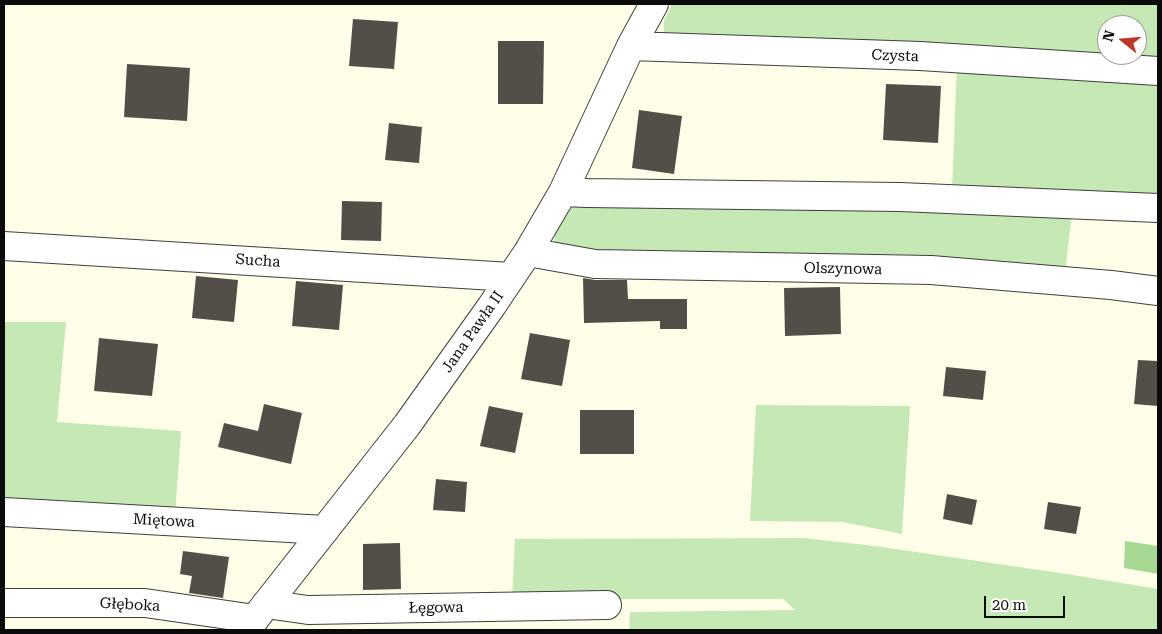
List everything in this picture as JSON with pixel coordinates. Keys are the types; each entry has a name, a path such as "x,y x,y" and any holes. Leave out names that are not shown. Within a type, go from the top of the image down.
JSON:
{"street":[{"name":"Jana Pawła II","path":"256,618 407,425 528,252 564,192 631,46 654,4"},
{"name":"Czysta","path":"631,46 920,56 1158,71"},
{"path":"564,192 587,194 900,197 1158,208"},
{"name":"Sucha","path":"4,246 511,277"},
{"name":"Olszynowa","path":"528,252 595,264 931,270 1111,285 1158,291"},
{"name":"Miętowa","path":"4,512 325,530"},
{"name":"Głęboka","path":"4,603 145,604 256,618"},
{"name":"Łęgowa","path":"256,618 308,610 607,605"}],"green space":[{"path":"672,4 1158,4 1158,64 1147,63 1147,15 1097,15 1097,61 664,39 664,21"},
{"path":"957,63 1158,76 1158,203 952,192"},
{"path":"575,200 1072,213 1065,273 596,258 554,246 555,234"},
{"path":"4,322 66,322 57,422 181,431 175,516 4,506"},
{"path":"756,405 910,406 902,534 843,522 750,521"},
{"path":"803,538 875,546 1158,589 1158,630 629,630 630,612 795,610 783,599 512,599 515,539"},
{"path":"1125,541 1158,546 1158,574 1124,568"}],"building":[{"path":"353,19 398,22 394,69 349,66"},
{"path":"498,41 544,41 543,104 498,104"},
{"path":"127,64 190,68 187,121 124,117"},
{"path":"886,84 941,86 938,143 883,140"},
{"path":"639,110 682,116 674,174 632,168"},
{"path":"389,123 422,127 419,163 385,160"},
{"path":"342,201 382,202 381,241 341,240"},
{"path":"196,276 238,280 234,322 192,318"},
{"path":"583,278 627,280 628,299 687,299 687,329 660,329 660,321 584,323"},
{"path":"296,281 343,285 339,330 292,326"},
{"path":"840,287 841,334 785,336 784,288"},
{"path":"530,333 570,340 562,386 521,379"},
{"path":"99,338 158,344 152,396 94,391"},
{"path":"1138,360 1158,361 1158,406 1134,404"},
{"path":"946,367 986,371 983,400 943,396"},
{"path":"264,404 302,413 291,464 218,447 224,423 258,431"},
{"path":"489,406 523,413 515,453 480,446"},
{"path":"580,410 634,410 634,454 580,454"},
{"path":"436,479 467,482 465,512 433,510"},
{"path":"947,494 977,500 972,525 943,519"},
{"path":"1048,502 1081,507 1076,534 1044,529"},
{"path":"400,543 401,589 363,590 363,544"},
{"path":"183,551 229,557 223,598 189,593 192,576 180,574"}]}
